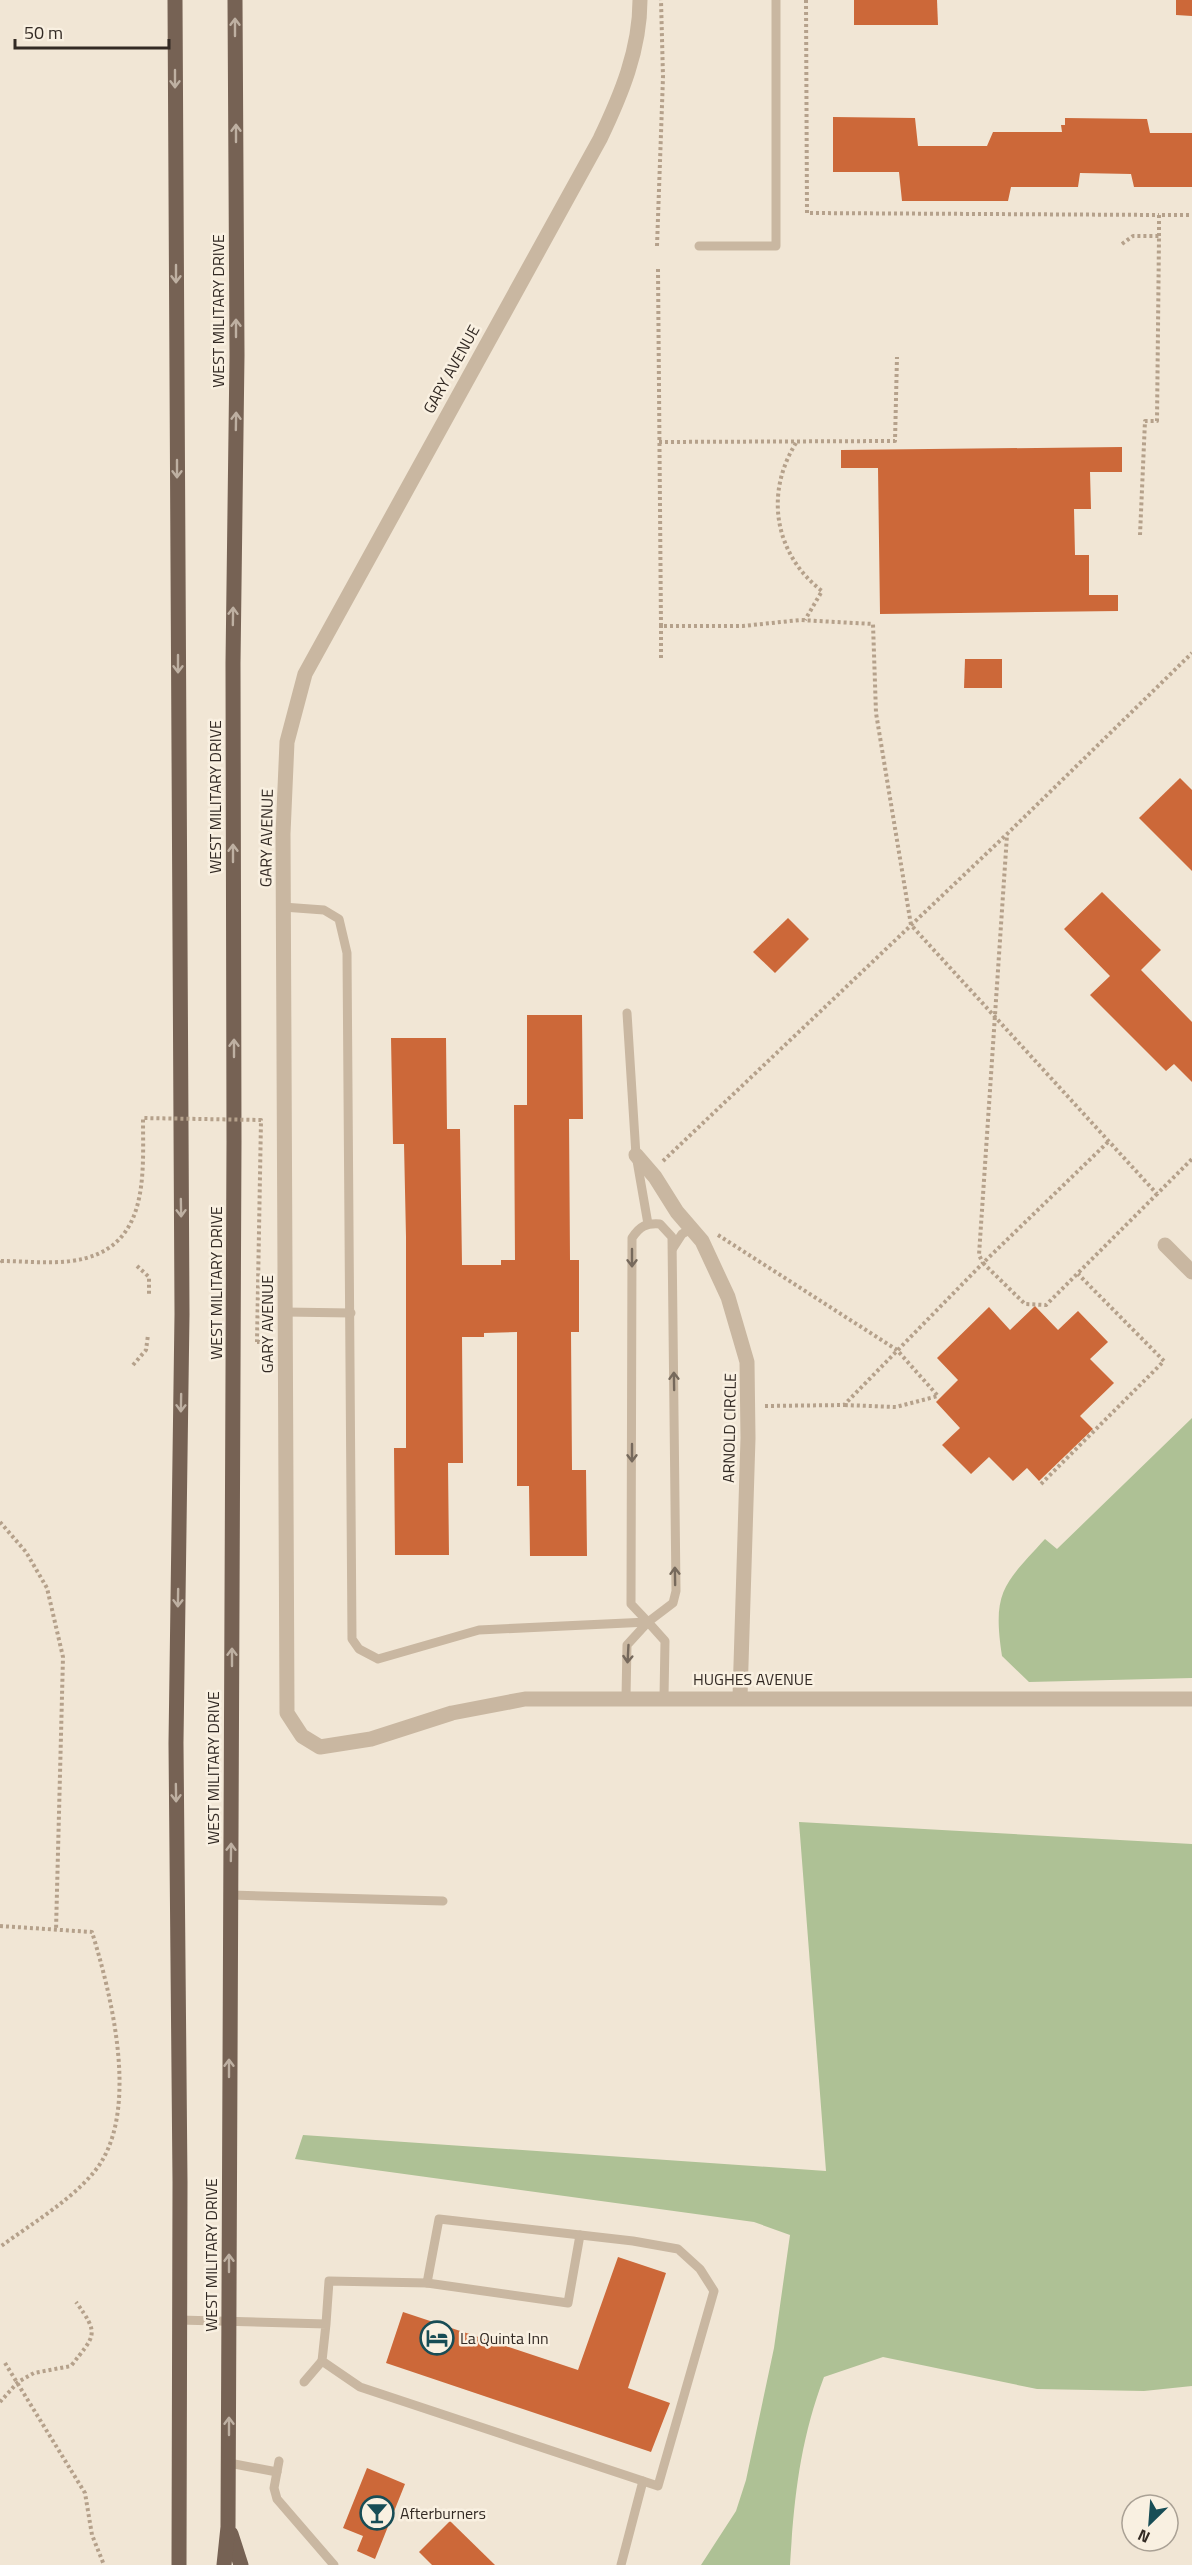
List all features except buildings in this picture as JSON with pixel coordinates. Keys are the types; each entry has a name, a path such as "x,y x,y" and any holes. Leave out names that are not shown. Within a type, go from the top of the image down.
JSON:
{"main road":[{"name":"WEST MILITARY DRIVE","path":"175,0 182,1314 176,1743 179,2563"},
{"name":"WEST MILITARY DRIVE","path":"225,2565 228,2526 234,1141 232,663 237,355 235,0"},
{"path":"228,2526 241,2565"}],"street":[{"name":"GARY AVENUE","path":"320,1747 302,1736 287,1713 283,906 287,742 305,674 600,139 622,91 640,27 640,0"},
{"name":"ARNOLD CIRCLE","path":"636,1155 702,1241 728,1297 747,1362 748,1406 740,1697"},
{"path":"1165,1245 1192,1272"},
{"name":"HUGHES AVENUE","path":"320,1747 371,1739 488,1704 542,1698 1192,1699"}],"lane":[{"path":"699,246 776,246 776,0"},
{"path":"283,906 324,910 339,919 347,953 352,1639 359,1649 378,1659 479,1630 648,1622"},
{"path":"627,1013 636,1155 648,1224"},
{"path":"626,1697 627,1645 630,1639 648,1622 673,1603 676,1591 672,1237 660,1224 648,1224 638,1229 632,1238 631,1604 648,1622 665,1641 664,1697"},
{"path":"672,1248 682,1234 692,1229"},
{"path":"285,1312 351,1313"},
{"path":"230,1895 443,1901"},
{"path":"322,2361 360,2387 658,2486 714,2291 700,2269 678,2249 439,2219 427,2283"},
{"path":"304,2382 322,2361 329,2281 427,2283 568,2303 580,2235"},
{"path":"179,2320 326,2324"},
{"path":"279,2461 274,2488 277,2499 334,2565"},
{"path":"228,2463 277,2472"},
{"path":"623,2565 644,2481"}],"path":[{"path":"657,246 663,77 661,0"},
{"path":"806,0 807,213 1192,215"},
{"path":"1140,535 1145,421 1157,421 1159,215"},
{"path":"1122,244 1133,236 1159,236"},
{"path":"658,269 661,658"},
{"path":"659,442 895,441 897,357"},
{"path":"796,443 781,475 777,517 783,541 794,563 808,580 822,591 805,620"},
{"path":"661,626 743,626 805,620 873,624 876,713 911,925 1157,1194"},
{"path":"663,1161 1008,834 1192,653"},
{"path":"1008,834 979,1255 982,1263 1024,1304 1046,1305 1192,1159"},
{"path":"1,1261 71,1261 92,1256 113,1243 137,1211 142,1190 143,1118 261,1120 257,1342"},
{"path":"843,1405 982,1263 1108,1142"},
{"path":"692,1229 717,1234 897,1350 938,1396 896,1407 748,1406"},
{"path":"137,1266 149,1277 149,1294"},
{"path":"1041,1484 1164,1361 1078,1274"},
{"path":"133,1365 146,1350 148,1335"},
{"path":"0,1521 26,1552 47,1588 63,1657 56,1930"},
{"path":"0,1926 92,1932 104,1970 120,2077 117,2128 103,2160 79,2187 0,2247"},
{"path":"0,2402 18,2382 34,2373 71,2366 88,2344 93,2334 92,2324 76,2302"},
{"path":"5,2363 85,2493 92,2535 104,2565"}],"green space":[{"path":"1192,1418 1192,1678 1029,1682 1002,1656 999,1617 1004,1590 1020,1567 1045,1539 1057,1549"},
{"path":"799,1822 1192,1844 1192,2386 1144,2391 1037,2389 883,2357 824,2377 804,2447 794,2516 790,2565 701,2565 736,2511 746,2480 774,2348 790,2235 754,2222 295,2159 303,2135 826,2171"}],"place":[{"name":"La Quinta Inn","path":"437,2338"},
{"name":"Afterburners","path":"377,2513"}]}
